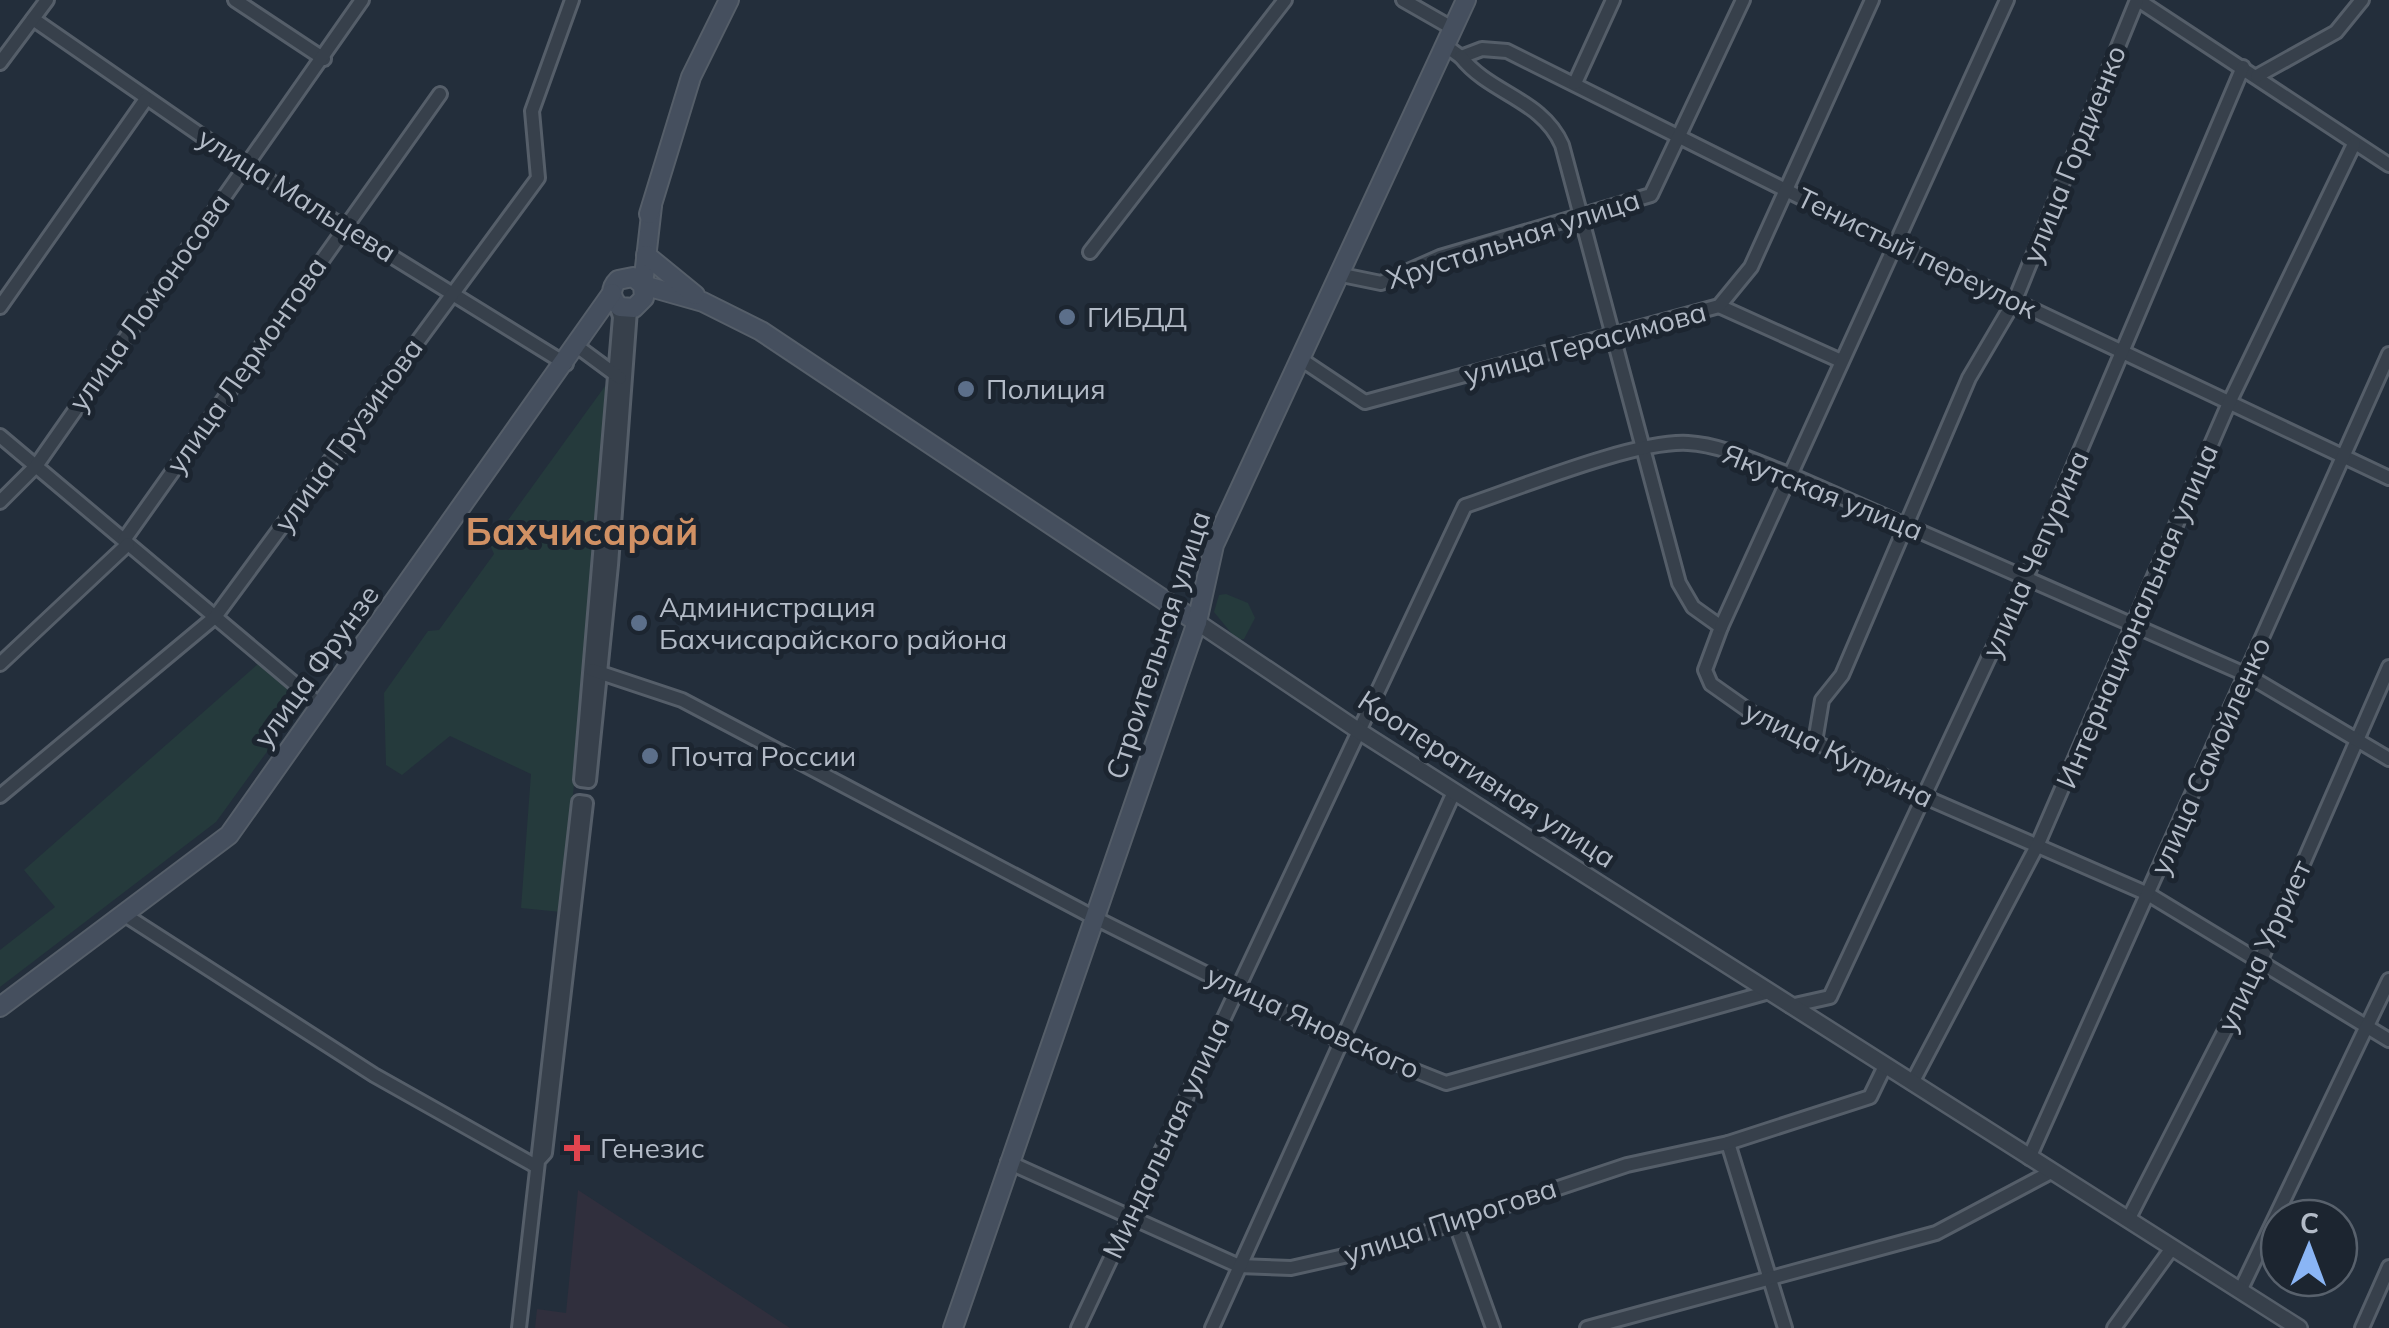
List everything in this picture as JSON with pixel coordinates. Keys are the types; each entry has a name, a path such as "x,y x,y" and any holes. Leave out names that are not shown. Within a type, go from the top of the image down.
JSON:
{"main road":[{"name":"улица Фрунзе","path":"0,1007 229,835 578,347 627,297 690,77 729,0"},
{"name":"Строительная улица","path":"953,1328 1198,622 1214,546 1453,44 1466,0"},
{"path":"627,297 646,255 652,206"},
{"path":"646,255 703,302"},
{"name":"Кооперативная улица","path":"627,297 703,302 761,330 1198,622"}],"street":[{"path":"235,0 324,59"},
{"name":"улица Ломоносова","path":"0,502 36,466 362,0"},
{"name":"улица Грузинова","path":"0,796 216,617 538,178 532,111 572,0"},
{"path":"1090,252 1285,0"},
{"path":"1403,0 1453,44 1471,70 1548,120 1562,146 1679,583 1693,607 1721,627"},
{"path":"1575,83 1612,0"},
{"name":"Хрустальная улица","path":"1342,275 1381,284 1440,257 1650,195 1742,0"},
{"name":"улица Герасимова","path":"1302,360 1364,402 1719,306 1751,266 1872,0"},
{"name":"улица Куприна","path":"2007,0 1892,244 1705,670 1711,684 1772,728 1815,742 1925,797 2148,894 2389,1040"},
{"path":"2138,0 2389,164"},
{"name":"улица Гордиенко","path":"1815,742 1822,700 1842,675 1969,378 2014,300 2138,0"},
{"path":"2257,76 2336,32 2362,0"},
{"path":"0,64 38,7"},
{"name":"улица Мальцева","path":"38,7 146,99 566,364"},
{"name":"Тенистый переулок","path":"1453,44 1507,51 1892,244 2122,354 2346,454 2389,478"},
{"name":"улица Чепурина","path":"1790,1006 1830,997 2026,578 2243,67"},
{"name":"улица Лермонтова","path":"0,664 126,542 440,94"},
{"path":"0,307 146,99"},
{"name":"Интернациональная улица","path":"1912,1084 2037,846 2229,403 2354,144"},
{"path":"582,780 589,780 620,378 620,317 627,297"},
{"path":"1719,306 1841,360"},
{"path":"578,347 620,378"},
{"name":"улица Самойленко","path":"2029,1158 2389,354"},
{"path":"0,436 321,706"},
{"name":"Якутская улица","path":"1360,732 1464,506 1668,443 1714,447 1791,474 2247,675 2389,759"},
{"name":"Кооперативная улица","path":"1198,622 1360,732 2240,1291 2278,1322 2299,1328"},
{"name":"улица Урриет","path":"2128,1220 2260,962 2389,668"},
{"name":"улица Яновского","path":"596,671 682,700 1236,989 1343,1042 1446,1083 1768,992"},
{"name":"Миндальная улица","path":"1078,1328 1360,732"},
{"path":"1212,1328 1454,792"},
{"path":"519,1328 534,1166 579,802"},
{"path":"125,916 374,1075 534,1166"},
{"path":"2240,1291 2389,980"},
{"name":"улица Пирогова","path":"1008,1162 1239,1266 1292,1268 1379,1248 1627,1165 1728,1143 1870,1097 1885,1066"},
{"path":"1728,1143 1784,1328"},
{"path":"1587,1328 1936,1233 2052,1172"},
{"path":"1455,1222 1493,1328"},
{"path":"2114,1328 2172,1248"},
{"path":"2362,1328 2389,1267"}],"shaded area":[{"path":"578,1190 790,1328 535,1328 537,1309 566,1313"}],"green space":[{"path":"616,371 561,912 521,908 531,774 450,736 402,775 386,765 384,693 428,631 439,630 494,554 490,545"},
{"path":"1219,595 1248,603 1255,618 1244,639 1237,640 1214,612"},
{"path":"258,664 303,702 216,822 0,987 0,950 55,907 24,870"}],"place":[{"name":"ГИБДД","path":"1067,317"},
{"name":"Полиция","path":"966,389"},
{"name":"Администрация Бахчисарайского района","path":"639,623"},
{"name":"Почта России","path":"650,756"},
{"name":"Генезис","path":"577,1148"}],"district":[{"name":"Бахчисарай","path":"582,532"}]}
